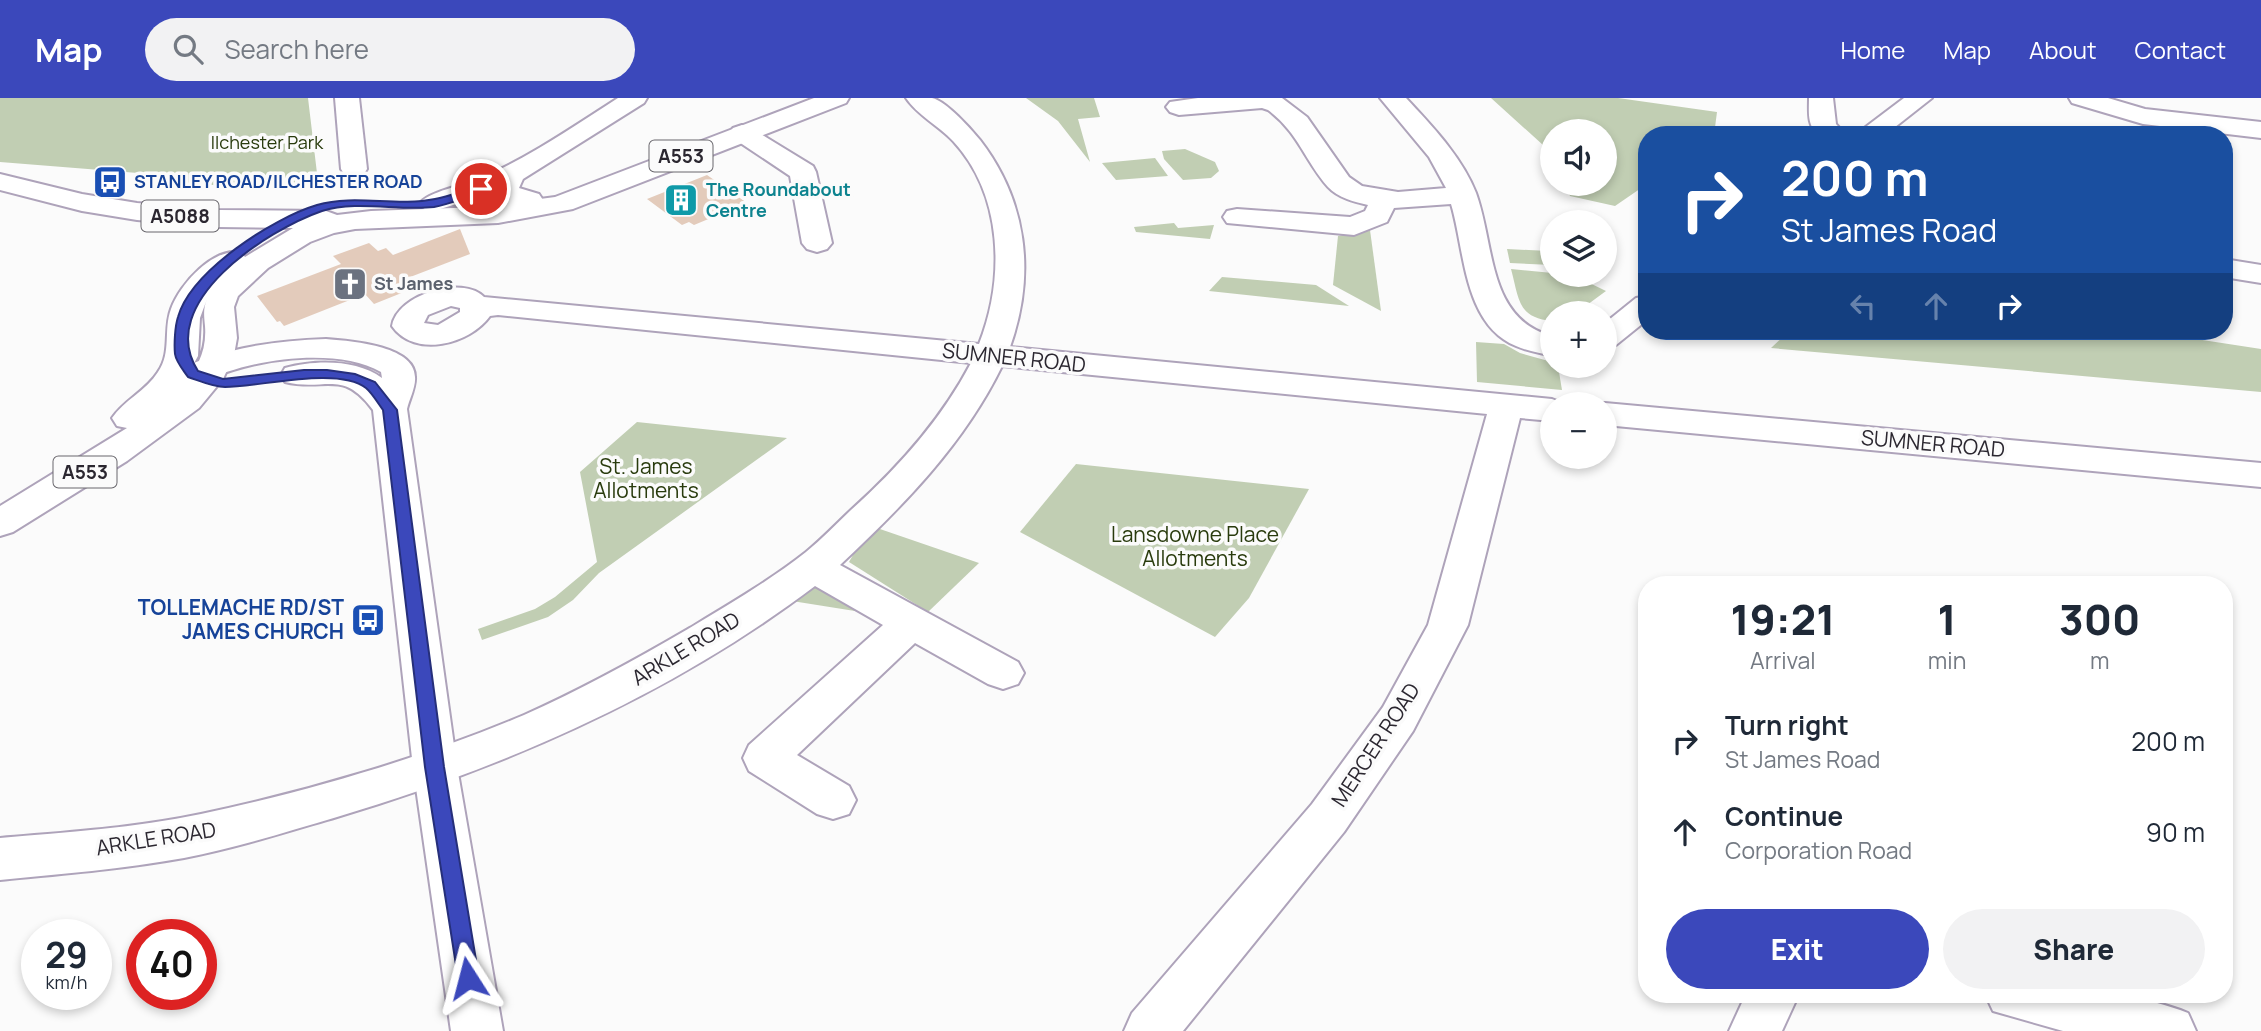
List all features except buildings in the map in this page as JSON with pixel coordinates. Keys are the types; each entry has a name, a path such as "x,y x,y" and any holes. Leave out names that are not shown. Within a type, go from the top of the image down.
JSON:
{"street":[{"path":"346,98 354,169"},
{"path":"434,203 459,197 511,176 635,98"},
{"name":"A553","path":"267,226 245,272 227,290 218,310 221,325 220,355 199,369 184,317 189,304 208,279 267,226 319,208 351,212 480,216 532,210 563,203 837,98"},
{"name":"ARKLE ROAD","path":"0,859 180,838 299,809 435,767 539,728 650,672 766,601 813,567 904,482 976,387 992,356 1006,306 1013,267 1012,238 996,187 965,137 946,118 918,98"},
{"path":"1392,98 1444,156 1463,195 1488,297 1498,317 1518,333 1540,341"},
{"path":"1821,98 1824,126"},
{"path":"1881,126 1920,98"},
{"path":"2081,98 2143,116 2227,126"},
{"path":"1179,107 1274,102 1290,112 1339,183 1363,196 1384,200 1463,195"},
{"path":"2233,127 2261,130"},
{"path":"742,133 803,172 817,243"},
{"path":"511,176 506,182 504,193 528,200"},
{"name":"A553","path":"351,212 434,203 528,200 585,190 621,179"},
{"name":"A5088","path":"0,181 111,208 267,226"},
{"path":"1237,216 1354,226 1377,216 1384,200"},
{"path":"2233,269 2261,274"},
{"name":"SUMNER ROAD","path":"476,307 498,306 1540,409"},
{"path":"1617,329 1638,312"},
{"path":"221,325 229,339 238,345 274,352 361,351 387,359 396,367 399,377 390,410 435,767 477,1031"},
{"path":"156,412 199,369 274,352"},
{"path":"199,369 222,383 246,383 304,375 342,376 370,385 390,410"},
{"path":"156,412 246,383"},
{"name":"MERCER ROAD","path":"1150,1031 1328,818 1398,719 1448,625 1491,471 1506,406"},
{"name":"A553","path":"0,506 156,412"},
{"name":"A553","path":"0,523 79,476 156,412"},
{"name":"SUMNER ROAD","path":"1617,415 2261,474"},
{"path":"813,567 1003,673"},
{"path":"833,800 765,758 913,621"},
{"path":"1755,1031 1769,1003"},
{"path":"2050,1003 2170,1031"}],"green space":[{"name":"Ilchester Park","path":"0,98 308,98 319,190 190,184 138,173 0,162"},
{"path":"1026,98 1094,98 1100,117 1078,119 1090,162 1058,121"},
{"path":"1491,98 1618,98 1717,112 1715,126 1638,126 1638,190 1615,206 1570,196 1617,196 1617,119 1540,119 1540,142"},
{"path":"1185,149 1215,162 1219,171 1211,178 1183,180 1164,159 1162,151"},
{"path":"1155,158 1168,176 1116,180 1102,163"},
{"path":"1174,223 1178,228 1214,225 1210,239 1136,232 1134,227"},
{"path":"1370,230 1381,311 1333,285 1338,236"},
{"path":"1507,249 1540,251 1540,264 1510,263"},
{"path":"1511,269 1540,272 1540,287 1598,287 1606,291 1592,301 1540,301 1540,319 1526,311 1518,297"},
{"path":"1222,277 1316,285 1349,306 1209,291"},
{"path":"1779,340 2202,340 2261,349 2261,392 1771,348"},
{"path":"1476,342 1504,344 1520,353 1540,359 1540,378 1560,378 1562,390 1477,382"},
{"name":"St. James Allotments","path":"637,422 787,438 599,573 573,600 548,617 482,640 478,629 535,609 555,597 597,562 580,472"},
{"name":"Lansdowne Place Allotments","path":"1076,464 1309,489 1249,598 1215,637 1020,532"},
{"path":"877,528 979,563 928,612 849,562 857,548"},
{"path":"812,585 832,585 880,615 792,601"}],"place":[{"name":"STANLEY ROAD/ILCHESTER ROAD","path":"110,182"},
{"name":"The Roundabout Centre","path":"681,200"},
{"name":"St James","path":"350,284"},
{"name":"TOLLEMACHE RD/ST JAMES CHURCH","path":"368,620"}],"route":[{"path":"468,978 435,767 390,410 370,385 342,376 304,375 246,383 206,380 193,374 186,366 182,349 184,317 189,304 208,279 254,242 292,220 319,208 340,204 434,203 481,189"}]}
